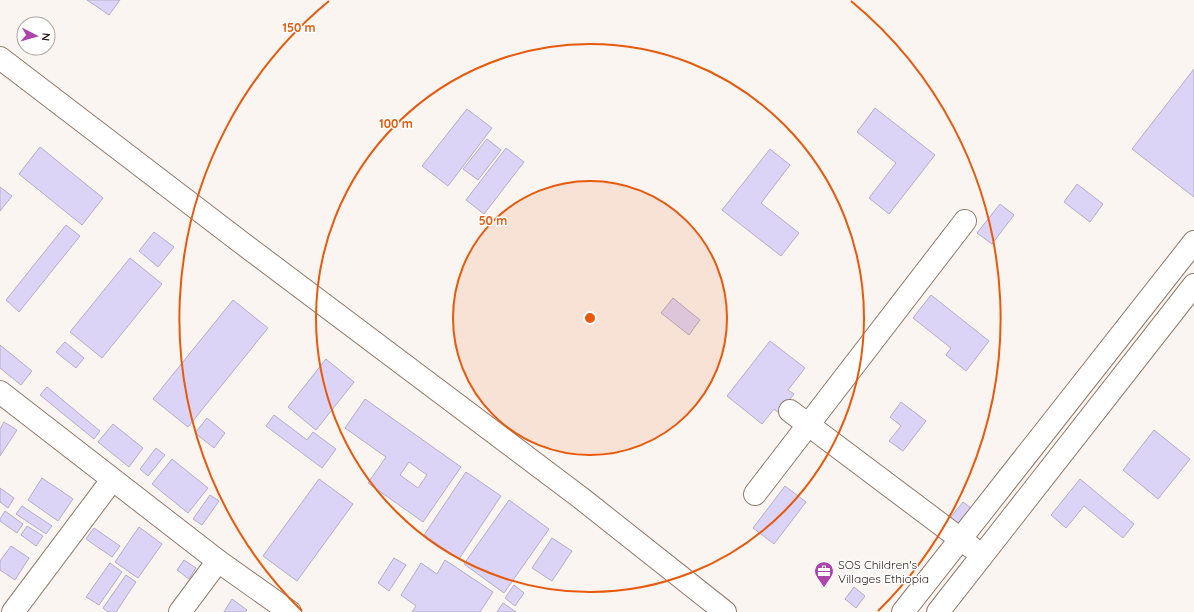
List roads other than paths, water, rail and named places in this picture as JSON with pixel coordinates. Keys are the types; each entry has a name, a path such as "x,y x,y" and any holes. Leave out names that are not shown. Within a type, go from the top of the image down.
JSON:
{"street":[{"path":"0,58 242,243 581,498 725,612"},
{"path":"755,494 965,221"},
{"path":"903,612 1194,242"},
{"path":"938,612 1194,285"},
{"path":"0,392 218,561 290,612"},
{"path":"790,411 983,556"},
{"path":"0,602 13,612 112,480"},
{"path":"180,612 218,561"}],"place":[{"name":"SOS Children's Villages Ethiopia","path":"824,588"}]}
